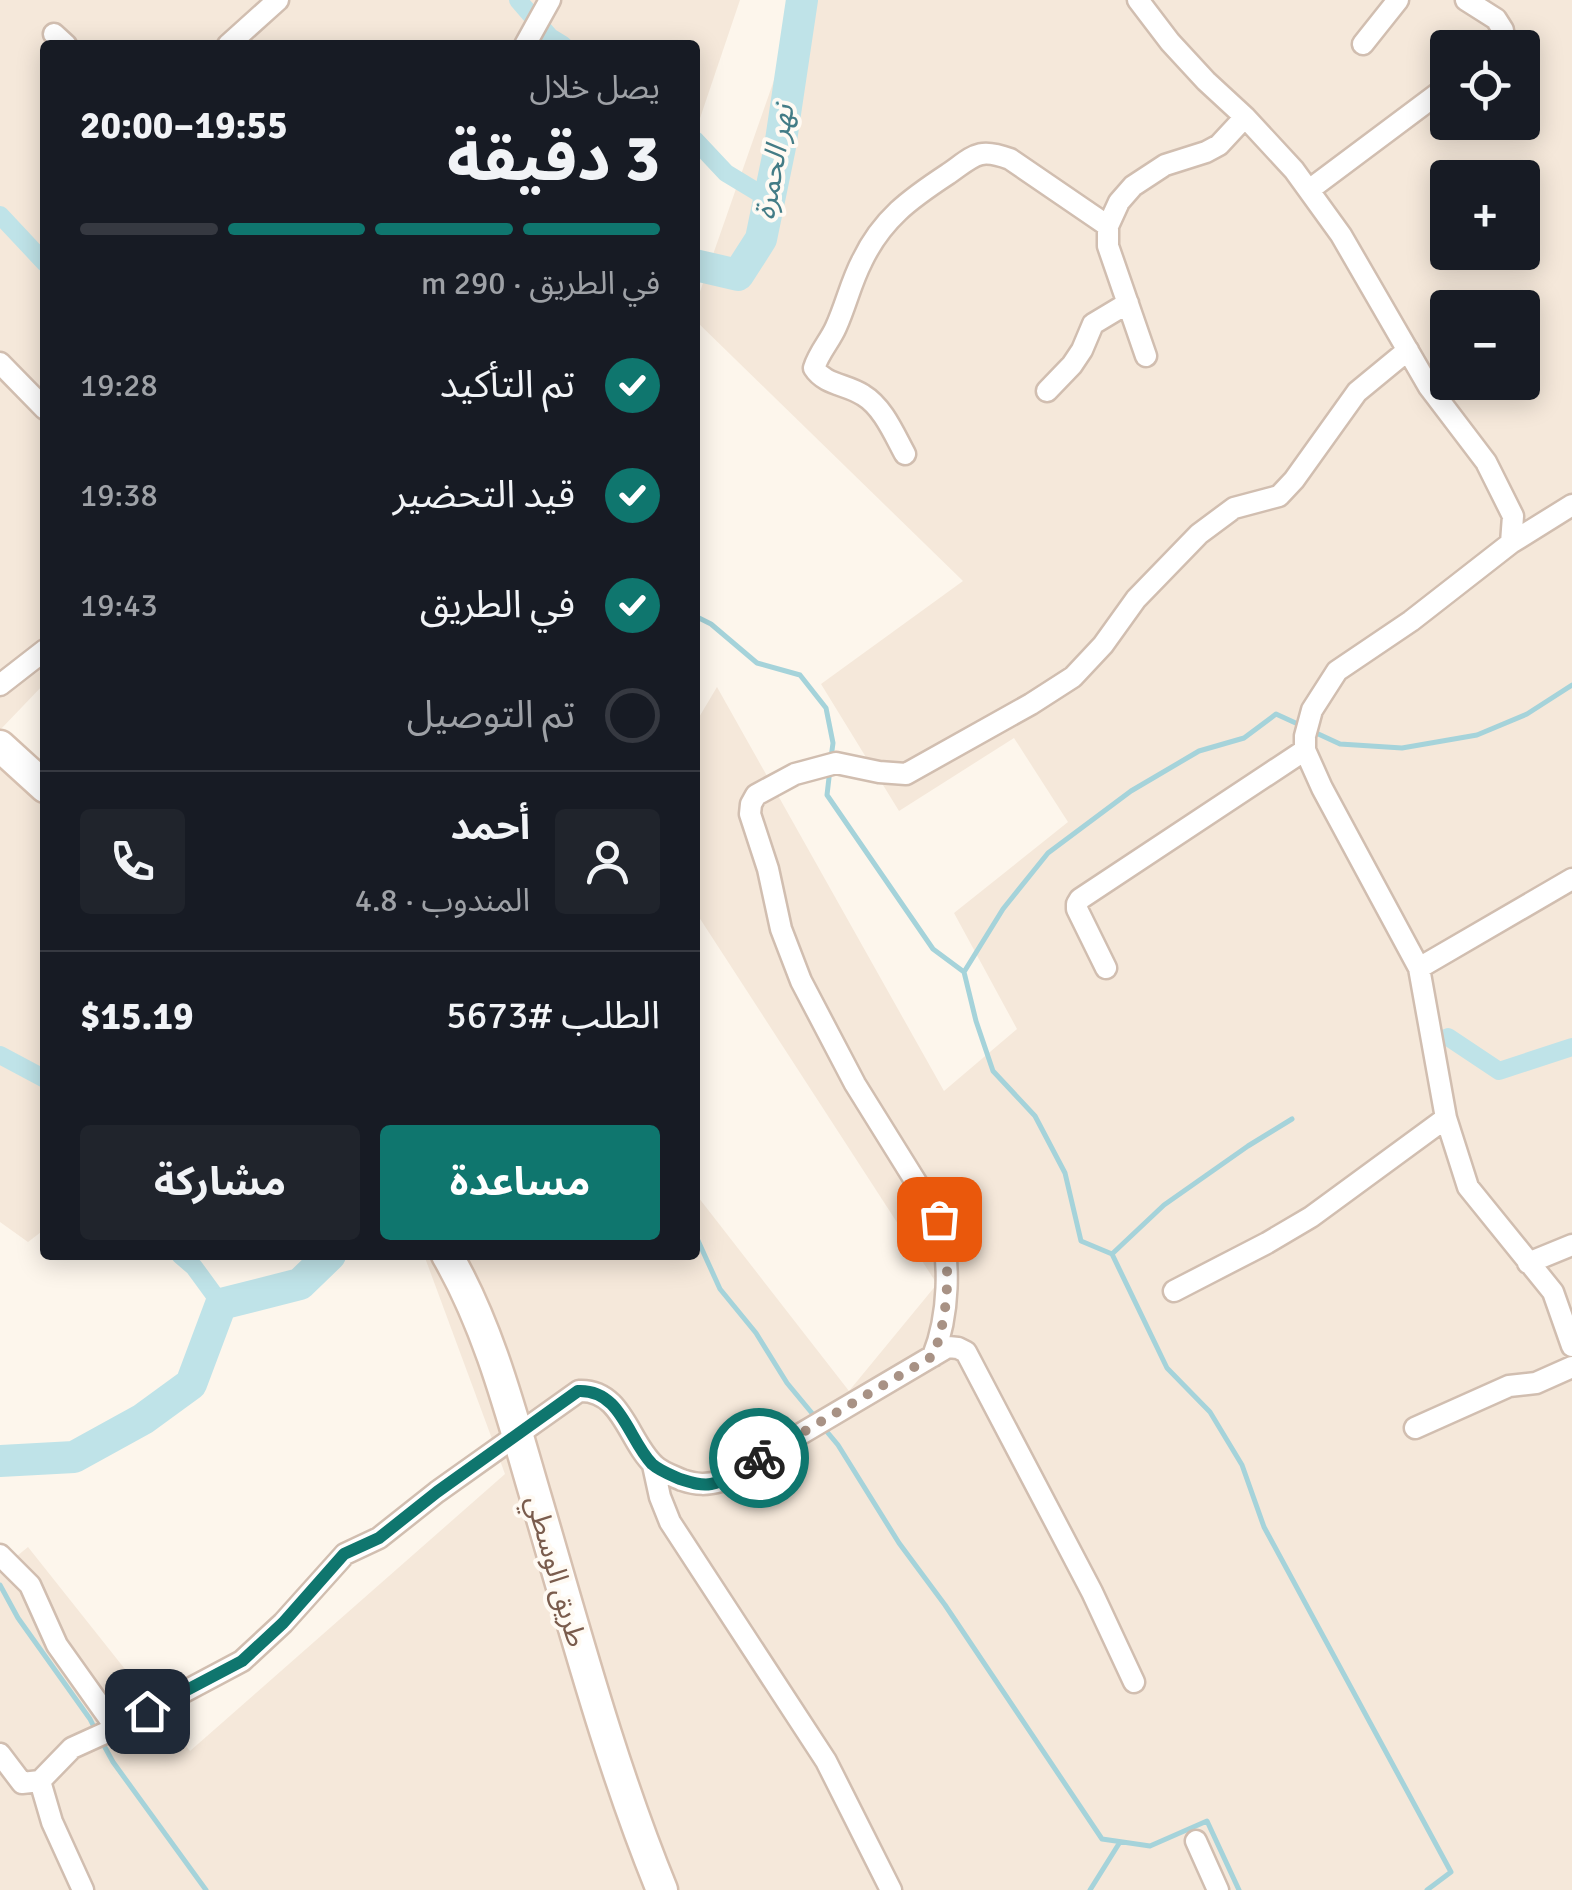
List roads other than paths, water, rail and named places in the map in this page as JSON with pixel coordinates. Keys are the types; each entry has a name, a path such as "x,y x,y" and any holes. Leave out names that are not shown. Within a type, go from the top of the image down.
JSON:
{"main road":[{"path":"2,750 40,783"},
{"name":"طريق الوسطي","path":"450,1260 476,1316 517,1434 597,1706 639,1834 662,1890"}],"street":[{"path":"234,40 278,0"},
{"path":"1138,0 1182,55 1294,170 1341,236 1430,387 1486,462 1512,516 1512,543"},
{"path":"1363,44 1398,0"},
{"path":"1466,0 1496,19 1503,30"},
{"path":"528,40 547,5"},
{"path":"1308,190 1430,99"},
{"path":"1146,356 1108,246 1108,226 1119,202 1133,186 1166,165 1218,146 1245,117"},
{"path":"906,454 872,402 852,389 830,382 814,368 845,308 862,259 893,214 968,160 981,152 993,152 1010,159 1108,226"},
{"path":"1047,391 1072,366 1093,324 1128,303"},
{"path":"933,1356 941,1333 946,1292 939,1219 855,1084 816,1012 788,948 750,804 756,795 789,777 836,763 906,774 1073,677 1103,645 1136,599 1198,534 1234,508 1279,496 1357,392 1408,350"},
{"path":"0,363 40,404"},
{"path":"1572,505 1512,543 1411,621 1337,671 1312,710 1305,743 1339,819 1419,968 1446,1118 1468,1188 1552,1292 1572,1346"},
{"path":"3,675 40,653"},
{"path":"1106,968 1077,909 1080,898 1305,743"},
{"path":"1419,968 1572,879"},
{"path":"1174,1291 1311,1217 1446,1118"},
{"path":"1528,1263 1572,1245"},
{"path":"653,1465 685,1481 709,1485 721,1481 948,1347 958,1348 966,1352 1084,1575 1134,1682"},
{"path":"1414,1428 1508,1386 1536,1383 1572,1367"},
{"path":"0,1754 22,1783 40,1781 72,1748 242,1661 283,1623 344,1554 379,1538 578,1391 590,1390 611,1402 653,1465 670,1522 826,1762 891,1890"},
{"path":"0,1555 30,1585 57,1645 116,1728"},
{"path":"40,1781 52,1822 82,1890"},
{"path":"1196,1841 1218,1890"}],"waterway":[{"path":"518,0 555,40"},
{"name":"نهر الحمرة","path":"700,266 738,275 761,239 780,147 802,0"},
{"path":"700,145 726,173 769,199"},
{"path":"0,215 40,258"},
{"path":"700,618 757,663 800,675 826,708 833,743 831,758"},
{"path":"1314,732 1340,744 1402,748 1477,735 1527,714 1572,685"},
{"path":"964,972 1003,909 1048,853 1131,791 1199,751 1244,738 1276,714 1300,725"},
{"path":"830,769 827,795 933,949 964,972 993,1071 1035,1116 1065,1173 1081,1241 1112,1254 1167,1368 1210,1412 1242,1465 1264,1527 1451,1872 1427,1890"},
{"path":"1448,1037 1499,1071 1572,1047"},
{"path":"0,1055 40,1076"},
{"path":"1112,1254 1164,1205 1292,1119"},
{"path":"700,1245 720,1289 816,1418"},
{"path":"186,1260 221,1304"},
{"name":"نهر الحمرة","path":"0,1461 74,1457 143,1419 191,1384 221,1304 300,1284 325,1260"},
{"path":"823,1427 1102,1839 1150,1846 1207,1821 1239,1890"},
{"path":"0,1585 18,1618 97,1733"},
{"path":"102,1742 206,1890"},
{"path":"1090,1890 1120,1842"}]}
